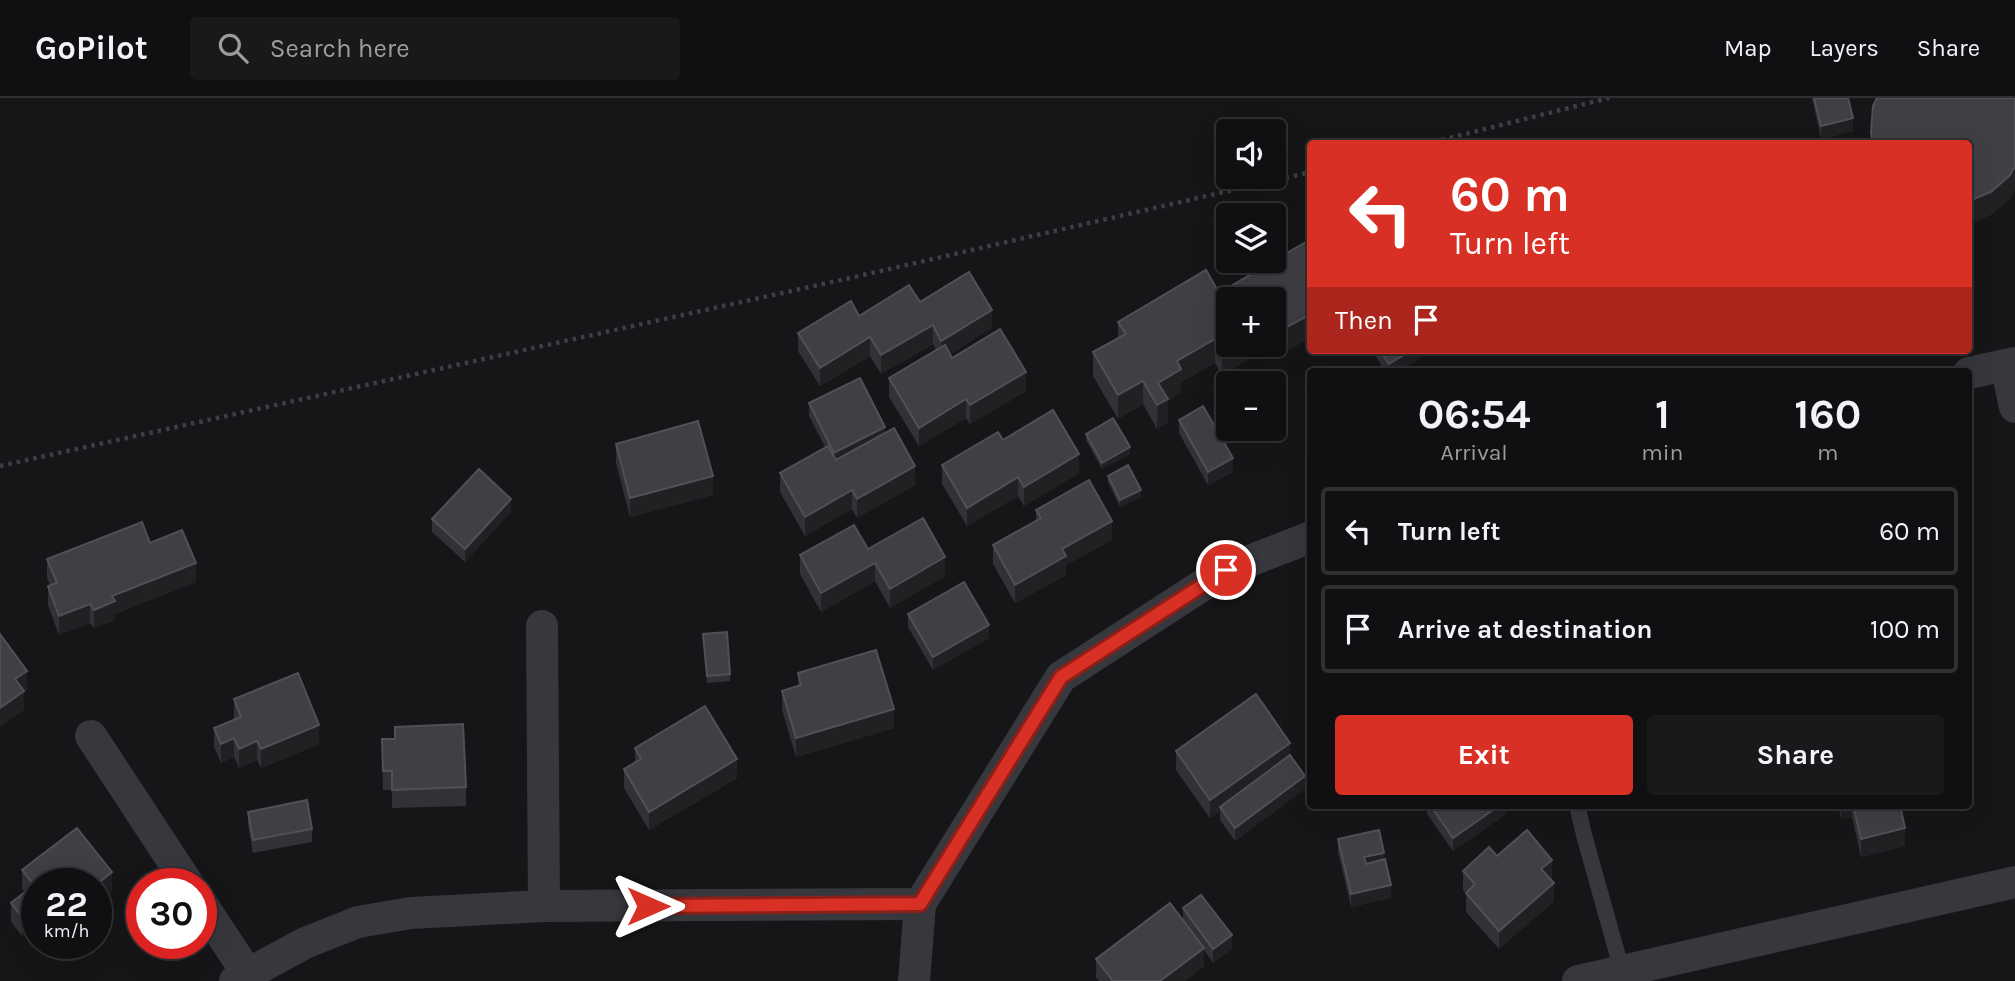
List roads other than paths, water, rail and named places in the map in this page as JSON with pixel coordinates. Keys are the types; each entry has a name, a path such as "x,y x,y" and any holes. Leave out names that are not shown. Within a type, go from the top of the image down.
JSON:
{"street":[{"path":"1972,372 2010,364 2015,407"},
{"path":"914,981 920,904 1061,677 1226,570 1307,539"},
{"path":"542,626 544,906"},
{"path":"92,736 178,868"},
{"path":"1578,981 2015,882"},
{"path":"217,933 241,977 305,943 358,922 411,914 544,906 920,904"}],"lane":[{"path":"1578,809 1622,971"}]}
